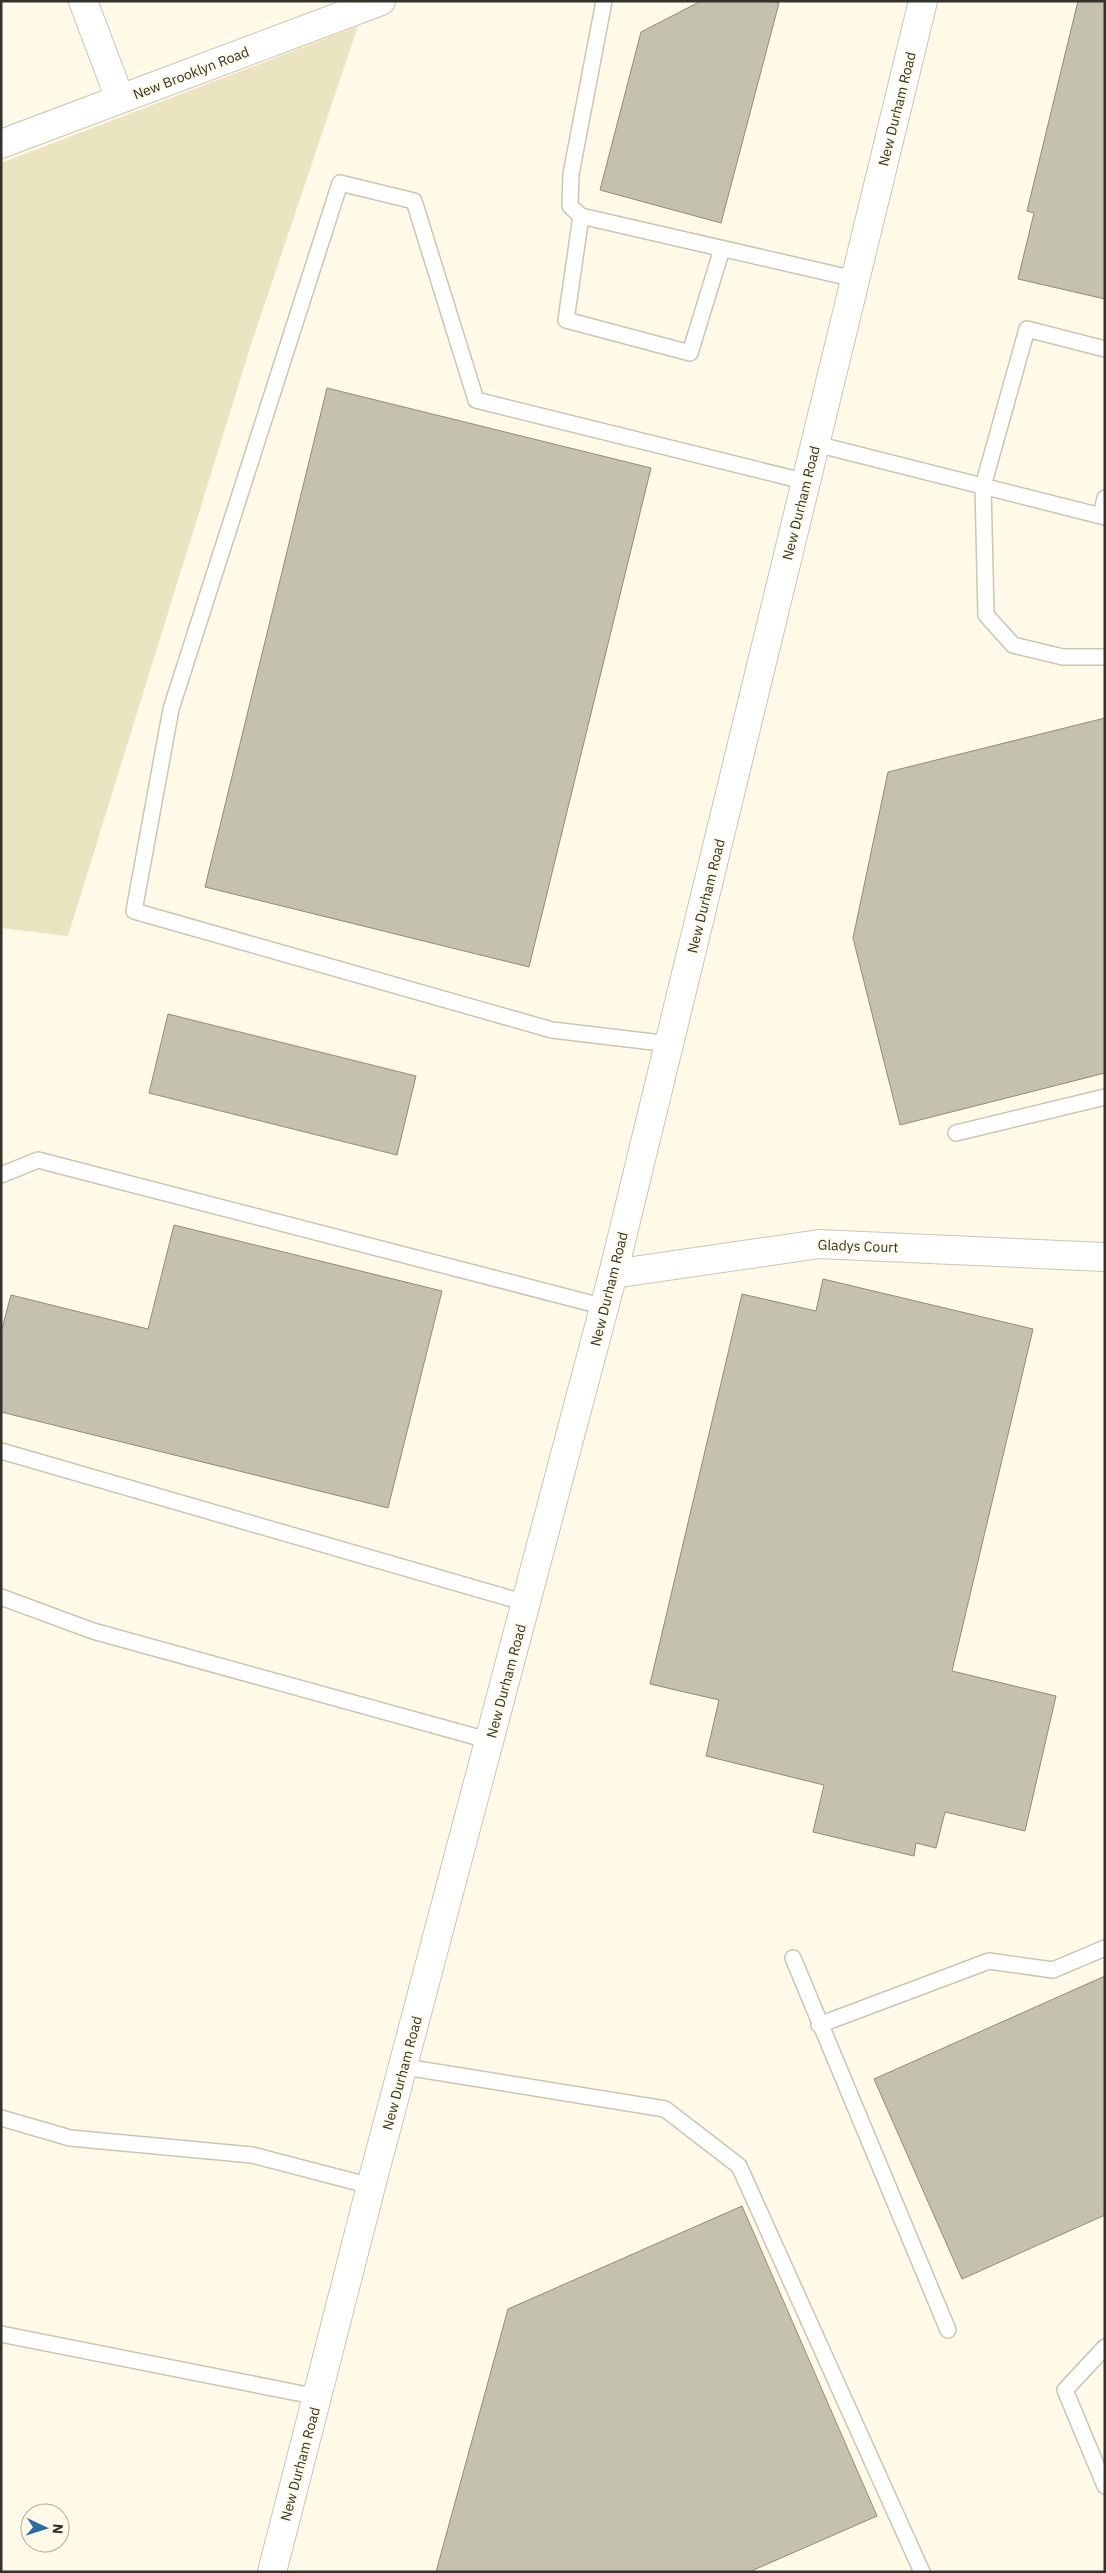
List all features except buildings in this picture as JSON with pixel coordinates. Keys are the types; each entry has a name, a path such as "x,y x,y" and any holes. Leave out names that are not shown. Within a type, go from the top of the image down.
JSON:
{"main road":[{"path":"83,1 120,99"},
{"name":"New Brooklyn Road","path":"1,144 381,1"},
{"name":"New Durham Road","path":"272,2572 371,2186 405,2067 605,1307 924,1"},
{"name":"Gladys Court","path":"613,1274 819,1244 1105,1257"}],"lane":[{"path":"604,1 571,174 570,206 581,216 855,280"},
{"path":"670,1044 552,1030 134,911 171,709 340,183 414,201 476,400 807,482"},
{"path":"581,216 566,320 690,353 722,249"},
{"path":"1105,349 1027,330 983,486 986,616 1013,645 1063,658 1105,657"},
{"path":"816,444 1103,516 1105,498"},
{"path":"956,1133 1105,1097"},
{"path":"1,1175 38,1160 605,1307"},
{"path":"1,1451 526,1603"},
{"path":"1,1597 93,1631 491,1741"},
{"path":"819,2025 989,1961 1053,1970 1105,1948"},
{"path":"793,1958 819,2025 948,2330"},
{"path":"405,2067 665,2109 739,2166 922,2572"},
{"path":"1,2118 70,2138 252,2155 371,2186"},
{"path":"1,2334 318,2397"},
{"path":"1105,2346 1065,2390 1105,2486"}],"shaded area":[{"path":"358,26 250,348 68,936 1,928 1,163"}]}
